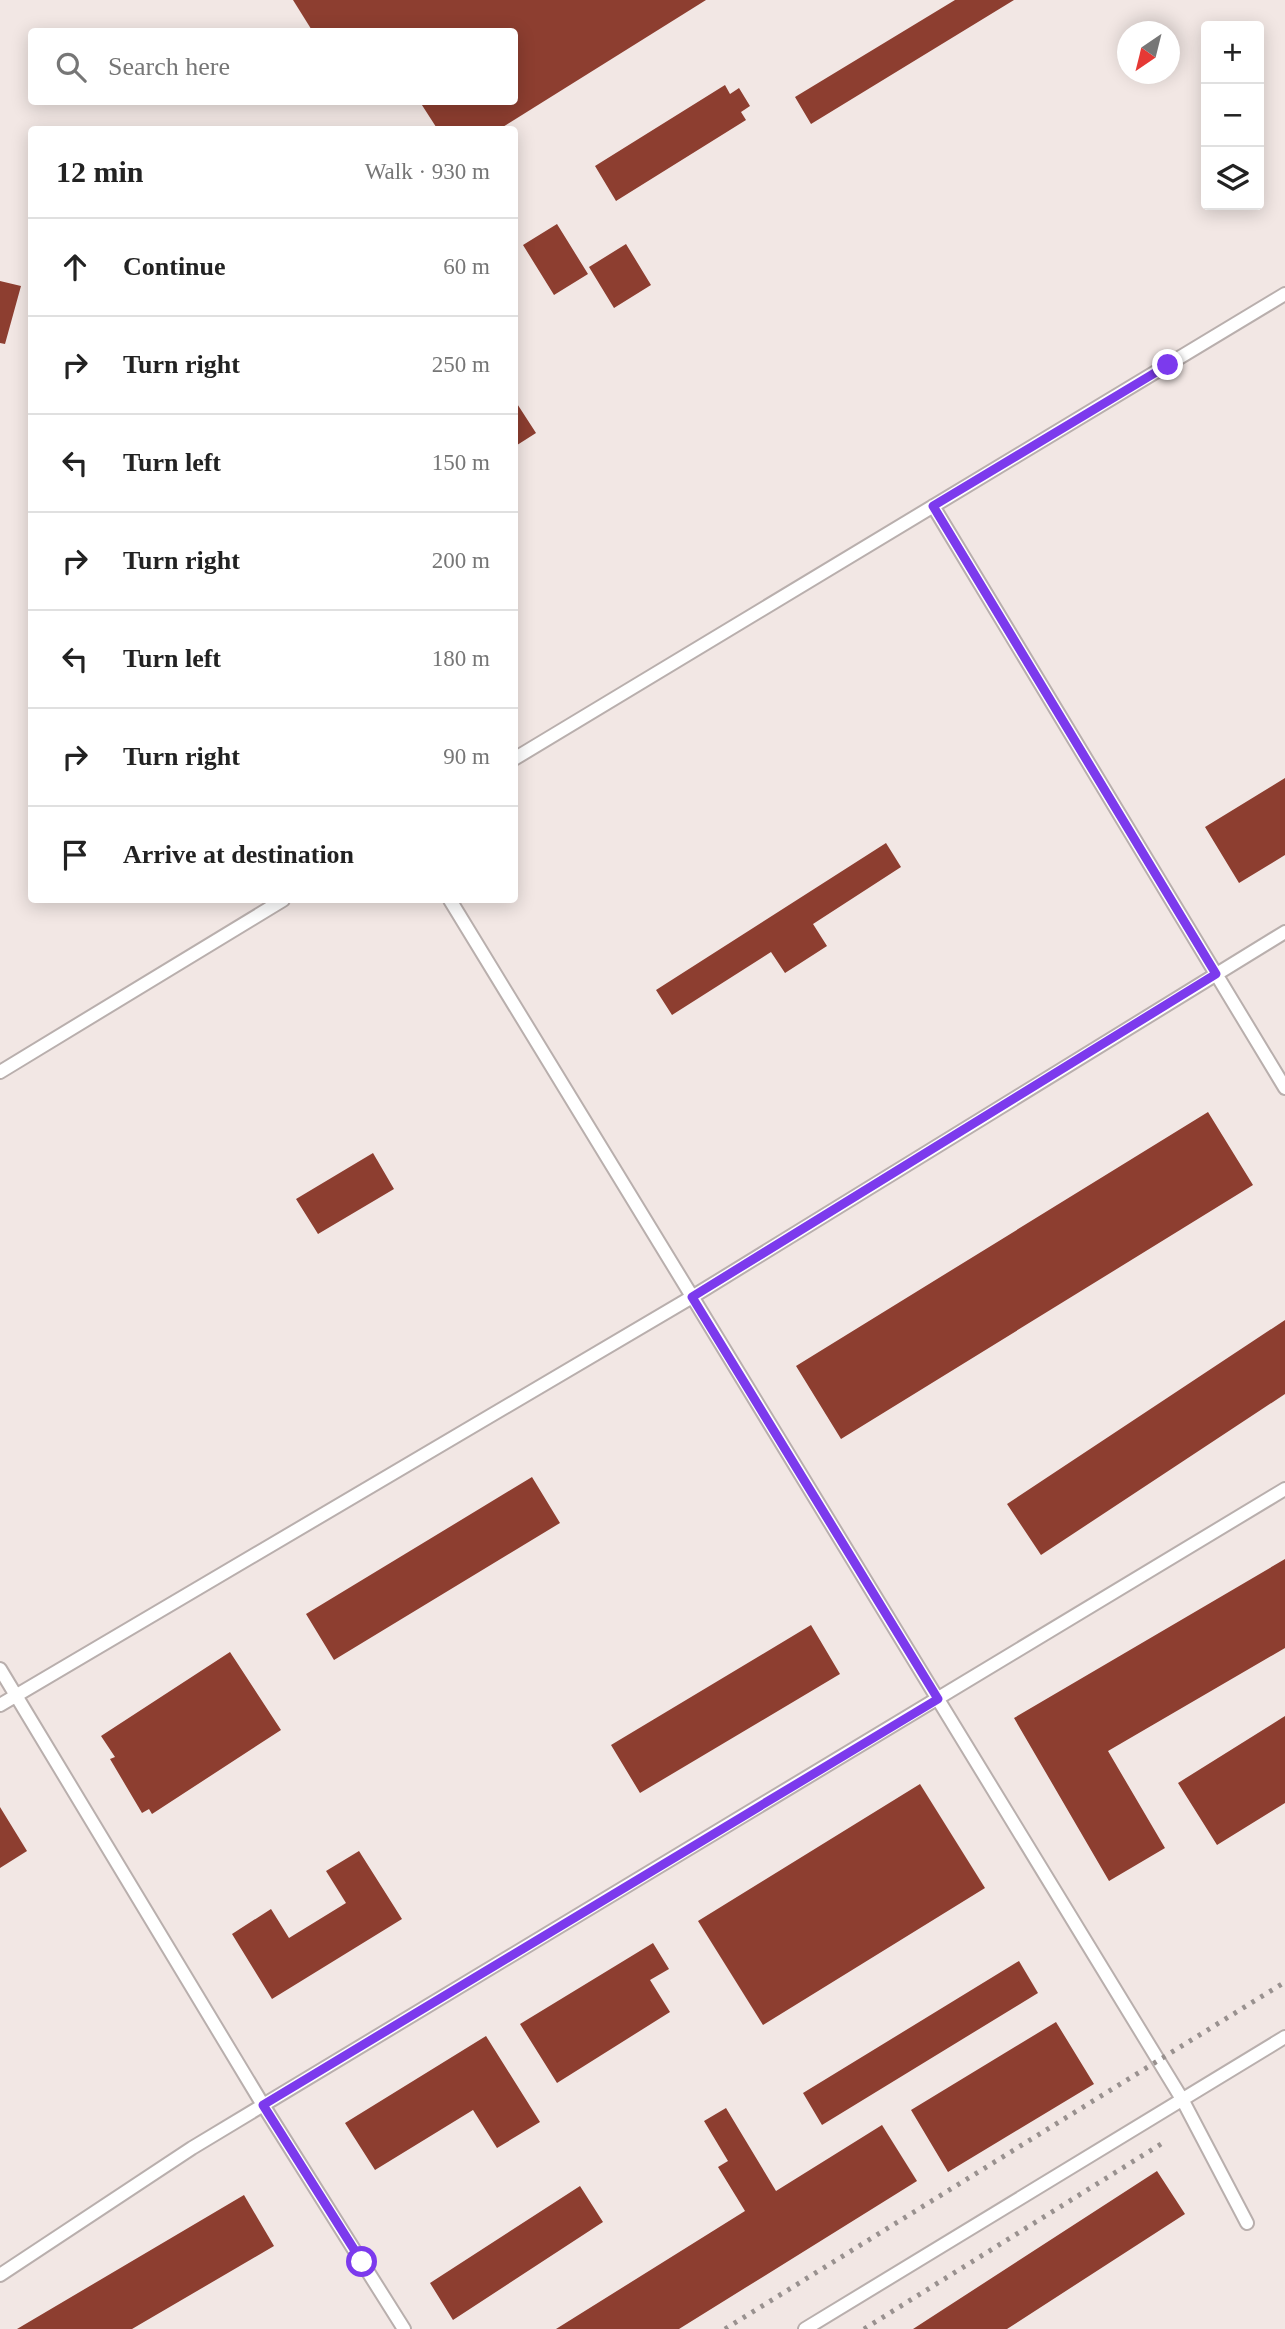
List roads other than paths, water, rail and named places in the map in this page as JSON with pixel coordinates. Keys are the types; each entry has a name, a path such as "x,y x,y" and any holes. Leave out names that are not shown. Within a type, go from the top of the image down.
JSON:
{"lane":[{"path":"518,757 1285,295"},
{"path":"933,506 1285,1088"},
{"path":"0,1072 278,903"},
{"path":"452,903 1182,2099 1247,2223"},
{"path":"0,1705 692,1297 1285,932"},
{"path":"0,2275 192,2148 1285,1489"},
{"path":"0,1670 263,2105 404,2329"},
{"path":"805,2329 1285,2037"}],"railway":[{"path":"725,2329 1285,1982"},
{"path":"864,2329 1161,2144"}]}
